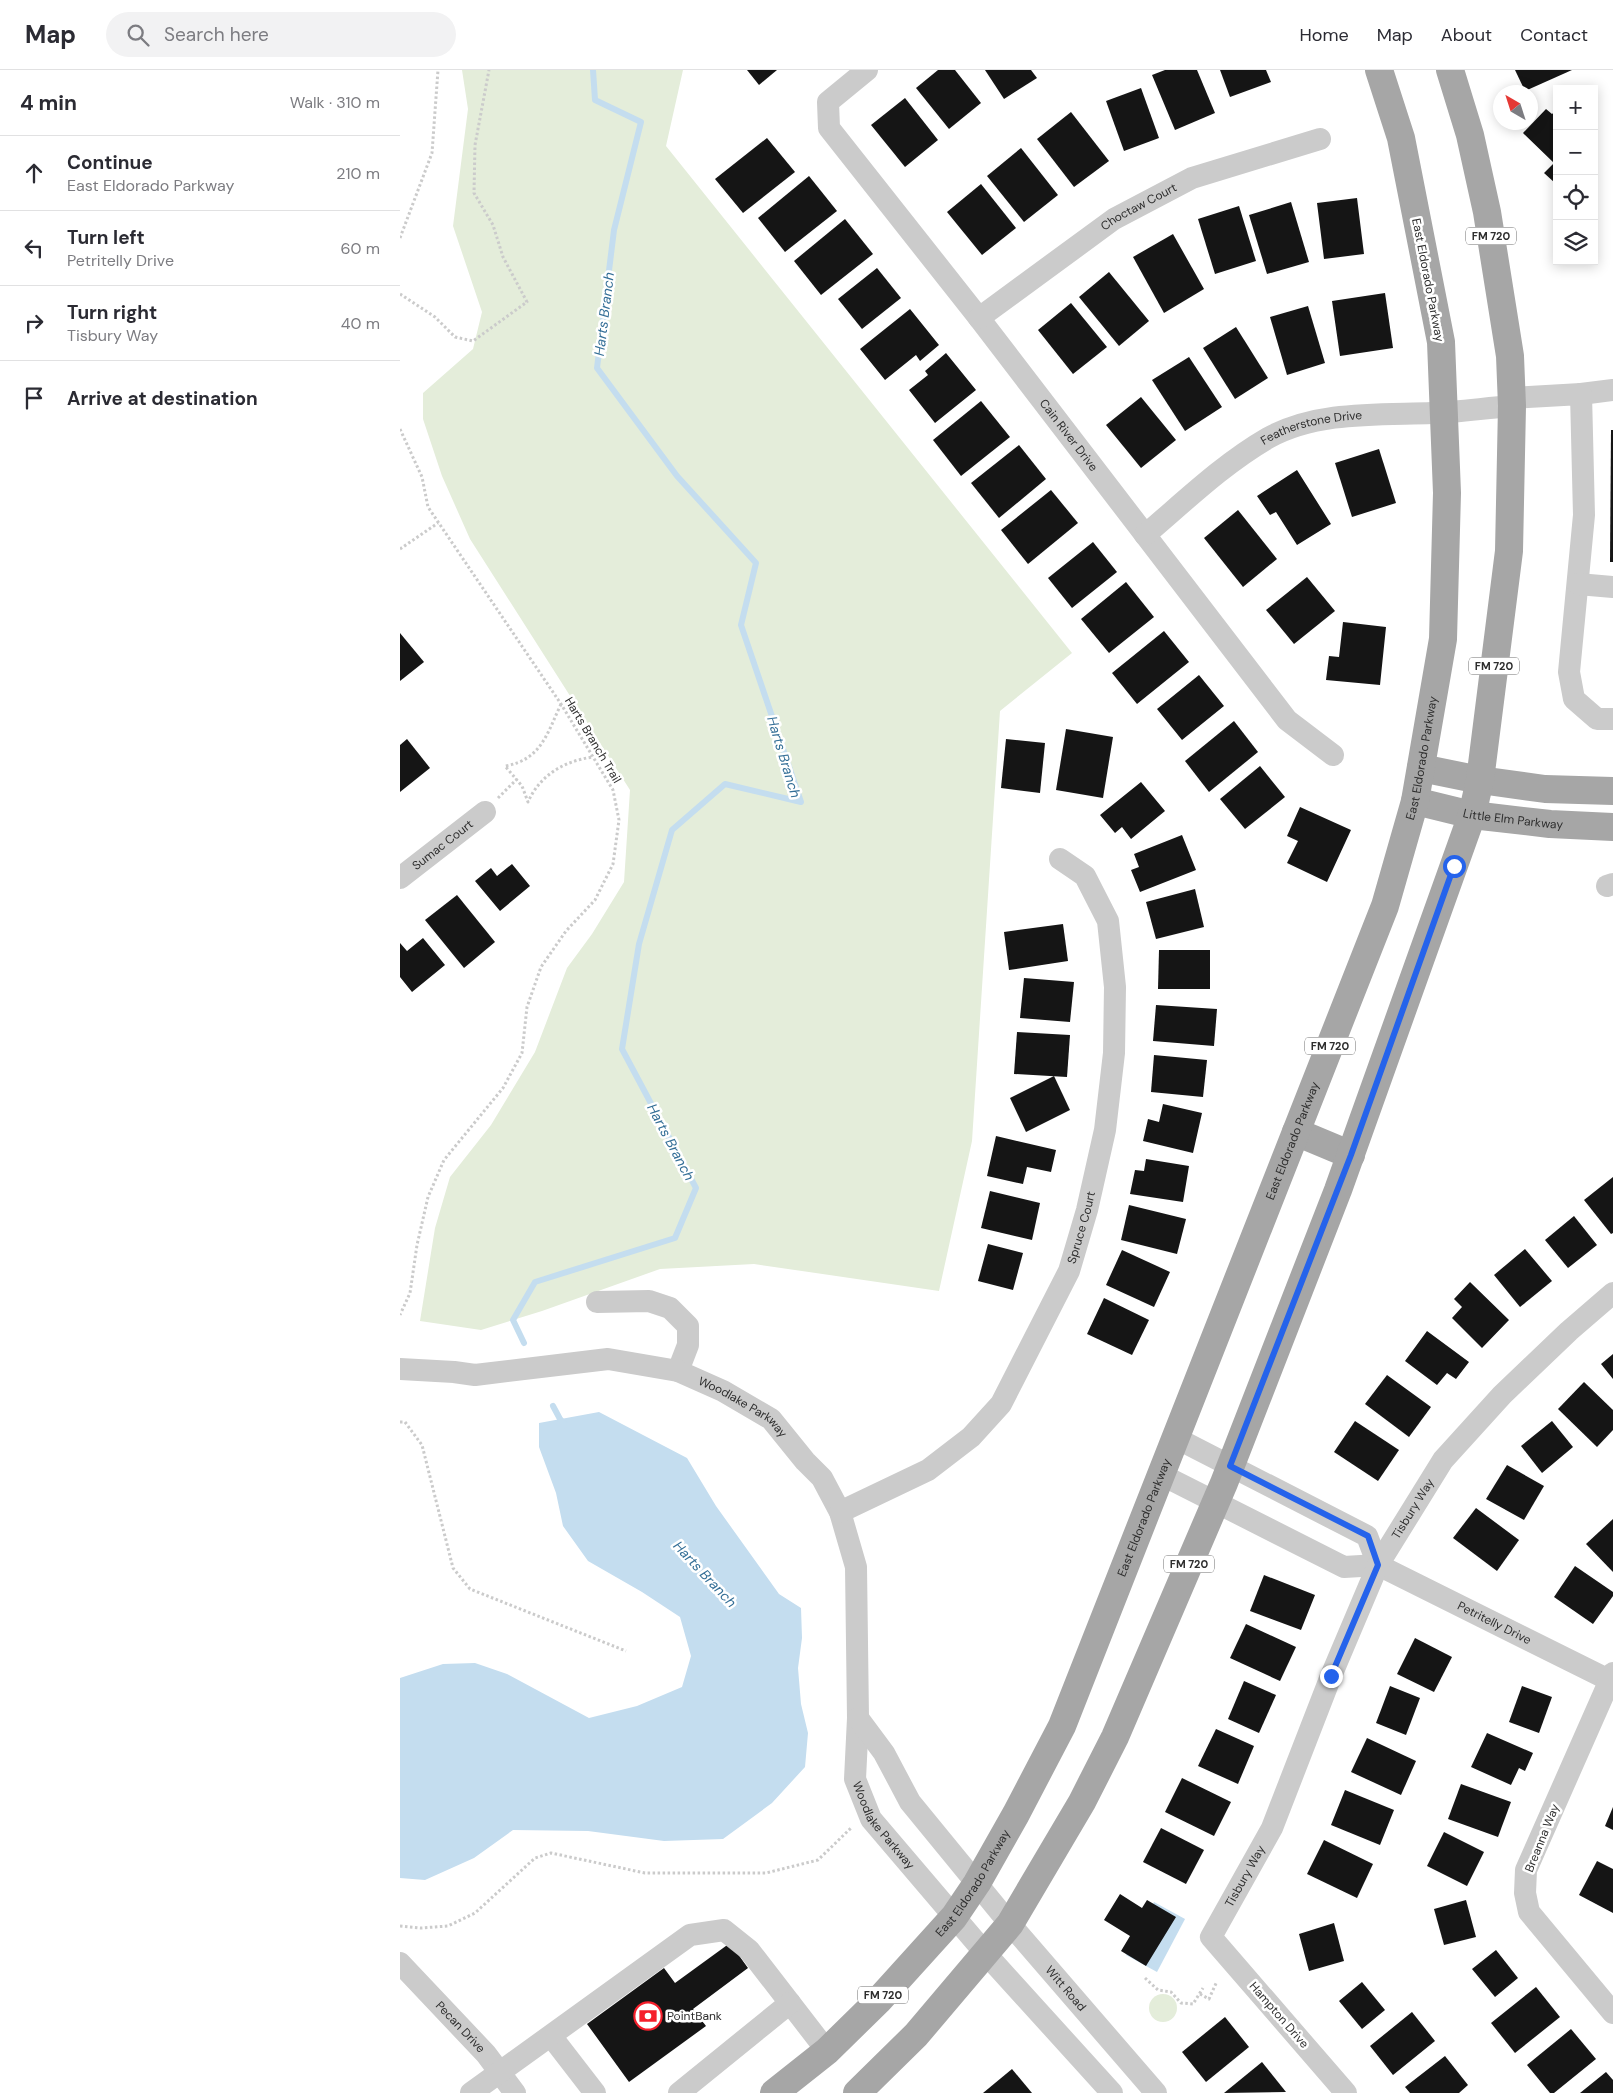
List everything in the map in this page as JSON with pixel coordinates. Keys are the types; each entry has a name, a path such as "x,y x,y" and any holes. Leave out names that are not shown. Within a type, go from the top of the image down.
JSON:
{"main road":[{"name":"East Eldorado Parkway","path":"774,2093 827,2051 878,2001 954,1918 977,1883 1016,1814 1062,1726 1384,906 1415,801 1443,639 1447,493 1441,342 1401,138 1379,70"},
{"name":"FM 720","path":"857,2093 916,2035 1010,1924 1082,1802 1115,1737 1216,1502 1351,1155 1472,815 1480,780 1509,551 1512,402 1510,356 1487,212 1470,135 1450,70"},
{"path":"1421,768 1480,780 1545,789 1613,791"},
{"name":"Little Elm Parkway","path":"1415,801 1472,815 1550,824 1613,827"},
{"path":"1296,1132 1351,1155"}],"street":[{"name":"Cain River Drive","path":"867,70 828,102 829,128 979,318 1287,720 1333,754"},
{"name":"Choctaw Court","path":"979,318 1114,220 1192,178 1320,139"},
{"name":"Featherstone Drive","path":"1145,535 1241,455 1269,438 1300,425 1339,416 1443,412 1613,390"},
{"path":"1581,394 1584,514 1569,672 1574,699 1597,719 1613,719"},
{"path":"1578,584 1613,587"},
{"name":"Sumac Court","path":"400,878 485,812"},
{"name":"Spruce Court","path":"840,1512 928,1470 972,1437 1001,1404 1069,1271 1087,1210 1105,1130 1114,1053 1115,987 1108,921 1085,876 1060,859"},
{"name":"Tisbury Way","path":"1211,1938 1272,1828 1331,1676 1378,1565 1443,1460 1502,1395 1568,1331 1613,1293"},
{"path":"597,1302 649,1301 670,1308 688,1326 688,1345 678,1371"},
{"name":"Woodlake Parkway","path":"400,1369 474,1375 608,1359 678,1371 723,1391 771,1419 822,1478 840,1512 856,1567 858,1718 855,1778 872,1819 954,1918"},
{"path":"1176,1438 1368,1536 1378,1565"},
{"name":"Petritelly Drive","path":"1162,1474 1344,1567 1378,1565 1611,1676"},
{"name":"Breanna Way","path":"1611,1676 1526,1870 1525,1893 1529,1912 1613,2013"},
{"path":"858,1718 884,1753 910,1802 977,1883"},
{"name":"Witt Road","path":"977,1883 1156,2093"},
{"path":"954,1918 1112,2093"},
{"path":"471,2093 690,1935 707,1932 724,1930 749,1950 827,2051"},
{"name":"Hampton Drive","path":"1211,1938 1346,2093"},
{"name":"Pecan Drive","path":"400,1963 486,2054 515,2093"},
{"path":"679,2093 790,2002"},
{"path":"551,2036 595,2093"}],"path":[{"path":"400,238 432,153 438,70"},
{"path":"400,294 435,317 455,337 473,341 526,302 504,258 493,225 474,193 475,145 489,70"},
{"name":"Harts Branch Trail","path":"400,430 422,476 428,507 561,704 613,790 619,820 613,864 595,900 566,931 541,967 527,1007 522,1053 503,1088 444,1160 428,1197 417,1245 410,1293 400,1315"},
{"path":"400,549 438,523"},
{"path":"561,704 536,753 518,764 505,766 517,779 528,802 534,788 548,774 575,760 593,757"},
{"path":"485,812 517,779"},
{"path":"400,1422 405,1422 422,1445 453,1568 470,1589 626,1651"},
{"path":"400,1926 421,1928 448,1926 475,1913 535,1858 551,1853 645,1873 766,1874 818,1860 856,1824"},
{"path":"1145,1978 1158,1990 1171,1992 1181,2003 1193,2004 1203,1988"},
{"path":"1200,1994 1209,2000 1217,1981"}],"green space":[{"path":"462,70 683,70 666,146 1072,653 1000,711 972,1141 939,1291 754,1264 660,1269 542,1311 481,1330 420,1321 435,1228 450,1177 491,1125 535,1052 567,968 592,934 624,882 630,790 470,539 442,476 423,419 423,393 473,349 482,312 453,226 468,109"},
{"path":"1163,1994 1173,1998 1177,2008 1173,2018 1163,2022 1153,2018 1149,2008 1153,1998"}],"water":[{"path":"599,1412 687,1458 716,1506 779,1594 801,1608 802,1638 798,1668 801,1704 808,1733 805,1767 772,1803 723,1839 664,1841 588,1831 513,1830 474,1858 425,1880 400,1878 400,1678 443,1664 475,1663 507,1674 589,1718 637,1706 682,1687 691,1656 680,1617 642,1592 588,1561 563,1526 556,1493 539,1447 539,1423"},
{"path":"1154,1902 1185,1919 1157,1972 1126,1955"}],"building":[{"path":"747,70 777,70 759,85"},
{"path":"938,70 955,70 981,103 949,129 916,88"},
{"path":"985,70 1031,70 1037,78 1004,99"},
{"path":"1165,70 1197,70 1215,113 1175,130 1152,75"},
{"path":"1220,70 1266,70 1271,82 1230,97"},
{"path":"1515,70 1572,70 1538,85 1522,85"},
{"path":"1141,88 1159,138 1124,151 1106,101"},
{"path":"905,98 938,140 905,167 871,125"},
{"path":"1546,109 1553,113 1553,162 1523,133 1526,130 1538,130 1538,117"},
{"path":"1071,112 1109,161 1074,187 1037,139"},
{"path":"767,138 795,172 743,213 715,179"},
{"path":"1021,148 1058,195 1024,222 987,176"},
{"path":"1553,164 1553,181 1544,173"},
{"path":"809,176 837,211 785,252 758,218"},
{"path":"981,184 1016,228 982,255 947,212"},
{"path":"1357,198 1364,254 1324,259 1317,203"},
{"path":"1291,202 1309,262 1267,274 1249,215"},
{"path":"1239,206 1256,261 1215,274 1198,219"},
{"path":"845,219 873,254 821,295 794,261"},
{"path":"1173,234 1204,289 1164,313 1133,257"},
{"path":"877,268 901,298 862,329 838,299"},
{"path":"1109,272 1149,321 1119,346 1079,297"},
{"path":"1385,293 1393,348 1340,356 1332,301"},
{"path":"1071,303 1107,347 1073,374 1038,330"},
{"path":"1308,306 1325,363 1287,375 1270,317"},
{"path":"910,309 939,345 920,361 916,355 885,380 860,349"},
{"path":"1236,327 1268,378 1235,399 1203,348"},
{"path":"946,353 976,390 935,423 909,390 928,375 925,371"},
{"path":"1189,357 1222,407 1185,431 1152,380"},
{"path":"1141,397 1176,440 1141,468 1106,425"},
{"path":"981,401 1010,437 961,476 933,440"},
{"path":"1611,430 1613,430 1613,562 1610,562"},
{"path":"1019,445 1046,479 999,518 971,483"},
{"path":"1379,449 1396,503 1352,517 1335,463"},
{"path":"1297,470 1331,524 1297,545 1276,512 1270,515 1257,496"},
{"path":"1051,490 1078,523 1028,564 1001,530"},
{"path":"1238,510 1277,559 1243,587 1204,538"},
{"path":"1093,542 1117,572 1072,608 1048,578"},
{"path":"1307,577 1335,611 1294,644 1266,610"},
{"path":"1126,582 1154,617 1109,653 1081,619"},
{"path":"1343,622 1386,627 1380,685 1326,680 1329,656 1339,657"},
{"path":"1164,631 1189,662 1137,704 1112,673"},
{"path":"400,633 424,662 400,681"},
{"path":"1199,675 1224,706 1182,740 1157,709"},
{"path":"1234,721 1258,752 1209,792 1185,761"},
{"path":"1066,729 1113,737 1103,798 1056,790"},
{"path":"407,739 430,768 400,792 400,745"},
{"path":"1006,739 1045,743 1040,793 1001,788"},
{"path":"1260,766 1285,797 1245,829 1220,799"},
{"path":"1141,782 1165,811 1131,839 1122,827 1115,833 1100,815"},
{"path":"1300,807 1351,830 1327,882 1287,863 1298,841 1287,836"},
{"path":"1182,835 1196,870 1140,892 1131,870 1139,867 1134,854"},
{"path":"512,864 530,886 500,911 475,881 491,868 497,876"},
{"path":"1195,889 1204,927 1156,939 1146,902"},
{"path":"457,895 495,942 464,968 425,920"},
{"path":"1063,924 1068,961 1009,970 1004,932"},
{"path":"423,938 445,965 412,992 400,977 400,943 407,951"},
{"path":"1159,950 1210,950 1210,989 1158,989"},
{"path":"1024,978 1074,982 1070,1022 1020,1018"},
{"path":"1156,1005 1217,1009 1214,1046 1153,1041"},
{"path":"1017,1032 1070,1035 1067,1077 1014,1074"},
{"path":"1154,1055 1207,1060 1203,1097 1151,1092"},
{"path":"1054,1076 1070,1110 1026,1132 1010,1098"},
{"path":"1163,1104 1202,1113 1193,1153 1143,1141 1148,1119 1159,1122"},
{"path":"996,1136 1056,1150 1051,1172 1027,1167 1023,1184 987,1176"},
{"path":"1146,1159 1189,1166 1183,1202 1130,1194 1135,1170 1144,1171"},
{"path":"1613,1177 1613,1233 1611,1234 1584,1200"},
{"path":"990,1191 1040,1203 1032,1240 981,1228"},
{"path":"1129,1205 1186,1219 1177,1254 1121,1240"},
{"path":"1574,1216 1597,1245 1568,1268 1545,1240"},
{"path":"988,1244 1023,1253 1013,1290 978,1281"},
{"path":"1525,1249 1552,1281 1520,1307 1494,1275"},
{"path":"1122,1250 1170,1272 1154,1307 1106,1285"},
{"path":"1470,1282 1509,1320 1482,1348 1452,1318 1462,1307 1454,1299"},
{"path":"1104,1298 1149,1320 1132,1355 1087,1334"},
{"path":"1427,1331 1469,1362 1456,1379 1447,1373 1437,1385 1405,1361"},
{"path":"1613,1354 1613,1379 1601,1364"},
{"path":"1387,1375 1431,1407 1409,1437 1365,1404"},
{"path":"1584,1382 1613,1410 1613,1430 1597,1447 1558,1409"},
{"path":"1355,1421 1399,1450 1378,1481 1334,1452"},
{"path":"1552,1421 1573,1447 1542,1473 1521,1446"},
{"path":"1507,1465 1544,1486 1524,1520 1486,1499"},
{"path":"1476,1508 1519,1540 1497,1571 1453,1538"},
{"path":"1613,1519 1613,1572 1586,1544"},
{"path":"1575,1566 1613,1592 1613,1596 1593,1624 1554,1597"},
{"path":"1264,1575 1315,1595 1301,1630 1250,1611"},
{"path":"1246,1624 1296,1647 1280,1681 1230,1658"},
{"path":"1415,1638 1452,1657 1434,1692 1397,1674"},
{"path":"1244,1681 1276,1695 1259,1733 1228,1719"},
{"path":"1390,1686 1420,1698 1406,1735 1376,1723"},
{"path":"1522,1686 1552,1697 1539,1733 1509,1722"},
{"path":"1216,1729 1254,1746 1238,1784 1198,1766"},
{"path":"1487,1733 1533,1753 1525,1771 1519,1768 1511,1785 1471,1767"},
{"path":"1367,1738 1416,1761 1401,1795 1351,1772"},
{"path":"1182,1778 1231,1802 1214,1836 1165,1812"},
{"path":"1461,1784 1511,1802 1498,1837 1448,1819"},
{"path":"1345,1790 1394,1810 1380,1845 1331,1825"},
{"path":"1613,1807 1613,1830 1605,1826"},
{"path":"1161,1828 1204,1850 1186,1884 1143,1862"},
{"path":"1444,1832 1484,1852 1467,1886 1427,1866"},
{"path":"1324,1840 1373,1864 1357,1898 1307,1874"},
{"path":"1597,1861 1613,1869 1613,1913 1579,1895"},
{"path":"1120,1894 1142,1908 1147,1900 1176,1917 1146,1966 1121,1951 1130,1936 1104,1920"},
{"path":"1466,1900 1476,1937 1444,1945 1434,1909"},
{"path":"1334,1923 1344,1961 1309,1971 1299,1934"},
{"name":"PointBank","path":"730,1943 748,1968 693,2009 706,2026 629,2082 587,2024 664,1968 675,1983"},
{"path":"1496,1950 1518,1978 1495,1997 1472,1969"},
{"path":"1362,1982 1385,2010 1362,2029 1339,2001"},
{"path":"1536,1987 1560,2017 1515,2053 1491,2023"},
{"path":"1412,2012 1435,2041 1393,2075 1370,2046"},
{"path":"1225,2017 1249,2047 1206,2082 1182,2052"},
{"path":"1571,2029 1596,2059 1554,2093 1550,2093 1527,2065"},
{"path":"1445,2056 1468,2085 1459,2093 1410,2093 1405,2087"},
{"path":"1262,2062 1286,2092 1224,2093"},
{"path":"1012,2069 1032,2093 983,2093"},
{"path":"1606,2072 1613,2080 1613,2093 1580,2093"}],"waterway":[{"name":"Harts Branch","path":"524,1343 513,1320 535,1282 675,1238 696,1188 622,1049 639,944 672,830 725,784 801,802 741,625 756,563 677,476 597,368 614,230 641,122 595,100 593,70"},
{"name":"Harts Branch","path":"553,1406 565,1425"}],"place":[{"name":"PointBank","path":"648,2016"}],"route":[{"path":"1331,1676 1378,1565 1368,1536 1230,1466 1351,1155 1454,866"}]}
